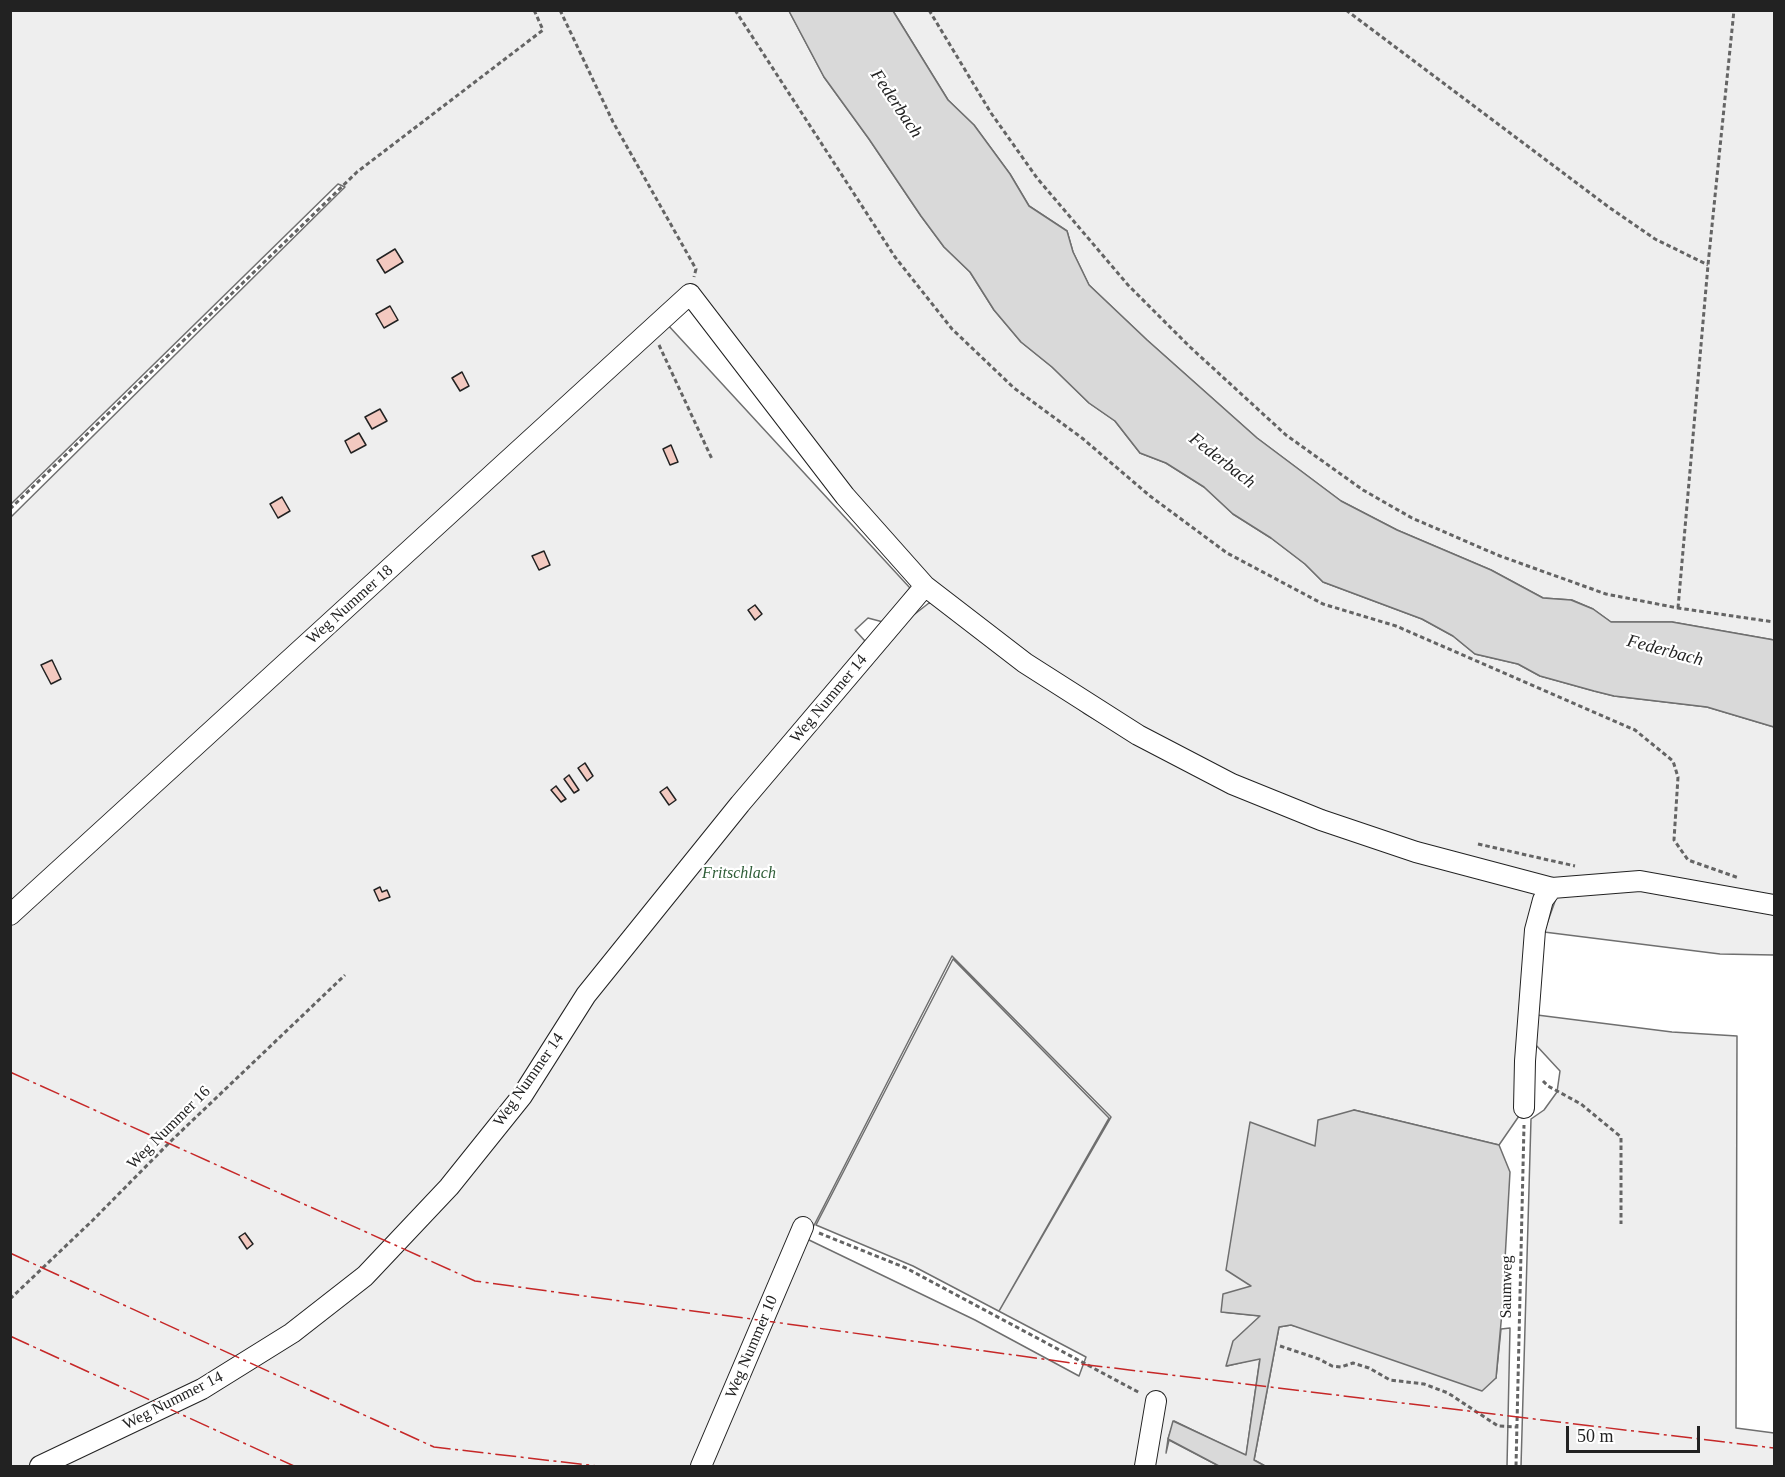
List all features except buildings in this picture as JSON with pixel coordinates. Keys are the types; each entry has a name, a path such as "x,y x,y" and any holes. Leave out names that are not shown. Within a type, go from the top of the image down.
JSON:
{"lane":[{"name":"Weg Nummer 18","path":"10,915 690,294"},
{"path":"690,294 845,496 925,586 1025,663 1138,735 1232,784 1322,820 1416,852 1552,888 1640,881 1774,905"},
{"name":"Weg Nummer 14","path":"40,1467 202,1389 292,1333 365,1276 448,1187 522,1096 586,995 740,804 925,586"},
{"path":"1524,1108 1535,930 1543,900 1552,888"},
{"name":"Weg Nummer 10","path":"701,1467 803,1227"},
{"path":"1145,1467 1156,1401"}],"path":[{"path":"10,509 357,172 543,30 534,10"},
{"path":"560,10 613,122 696,269 690,294"},
{"path":"735,10 895,257 952,329 1014,388 1082,438 1150,496 1227,553 1323,604 1396,626 1635,730 1673,761 1678,777 1674,840 1688,860 1742,879"},
{"path":"929,10 991,113 1037,178 1128,285 1190,347 1286,435 1363,490 1412,518 1500,556 1606,594 1678,609 1774,622"},
{"path":"1346,10 1610,208 1655,238 1708,265"},
{"path":"1678,609 1708,265 1734,10"},
{"path":"651,331 712,459"},
{"path":"1478,844 1582,868"},
{"name":"Weg Nummer 16","path":"10,1299 345,975"},
{"path":"1557,1092 1581,1104 1621,1137 1621,1224"},
{"name":"Saumweg","path":"1516,1467 1524,1108"},
{"path":"803,1227 906,1268 1156,1401"},
{"path":"1280,1346 1319,1359 1332,1366 1353,1363 1369,1368 1390,1380 1424,1384 1448,1393 1498,1426 1516,1427"}],"green space":[{"name":"Fritschlach","path":"11,11 789,11 824,77 921,216 944,247 970,272 994,310 1021,342 1052,367 1089,403 1115,421 1140,453 1166,463 1204,487 1233,514 1271,538 1305,564 1323,582 1422,619 1453,636 1475,654 1518,664 1540,676 1614,696 1707,707 1774,727 1774,902 1549,878 1337,821 1229,778 1103,708 933,583 871,520 699,296 667,324 910,588 883,622 868,618 855,630 865,641 842,669 858,679 911,617 929,603 943,605 1084,713 1162,758 1539,894 1523,1016 1519,1116 1499,1145 1354,1110 1315,1147 1251,1286 1222,1312 1261,1316 1234,1341 1227,1366 1260,1358 1246,1456 1174,1421 1168,1439 1166,1453 1169,1440 1219,1466 11,1466 11,517 345,187 338,184 11,504","holes":["952,956 1111,1117 999,1311 1109,1118 953,959 816,1225 913,1266 1086,1357 1079,1376 975,1320 807,1239"]},
{"path":"893,11 1774,11 1774,640 1672,622 1611,622 1593,609 1572,600 1543,598 1491,570 1397,530 1341,501 1257,438 1089,285 1073,252 1067,231 1029,206 1010,174 974,125 948,100"},
{"path":"1639,889 1774,911 1774,955 1720,954 1544,932 1558,893"},
{"path":"1537,1015 1672,1032 1737,1036 1736,1428 1774,1433 1774,1466 1521,1466 1531,1119 1544,1110 1557,1092 1560,1071 1535,1044"},
{"path":"1291,1325 1496,1378 1501,1329 1510,1328 1507,1466 1265,1466 1254,1460 1279,1327"}],"water":[{"name":"Federbach","path":"789,11 893,11 948,100 974,125 1010,174 1029,206 1067,231 1073,252 1089,285 1257,438 1341,501 1397,530 1491,570 1543,598 1571,600 1593,609 1611,622 1672,622 1774,640 1774,727 1707,707 1614,696 1540,676 1518,664 1475,654 1453,636 1422,619 1323,582 1305,564 1271,538 1233,514 1204,487 1166,463 1140,453 1115,421 1089,403 1052,367 1021,342 994,310 970,272 944,247 921,216 824,77"},
{"path":"1354,1110 1499,1145 1510,1172 1496,1378 1482,1391 1291,1325 1279,1327 1254,1460 1265,1466 1219,1466 1168,1439 1173,1421 1246,1455 1260,1359 1226,1366 1233,1341 1260,1316 1221,1312 1223,1294 1251,1286 1226,1270 1250,1122 1315,1146 1318,1120"}],"power":[{"path":"10,1072 475,1281 1072,1363 1774,1448"},
{"path":"10,1253 434,1447 597,1466"},
{"path":"10,1336 294,1466"}]}
